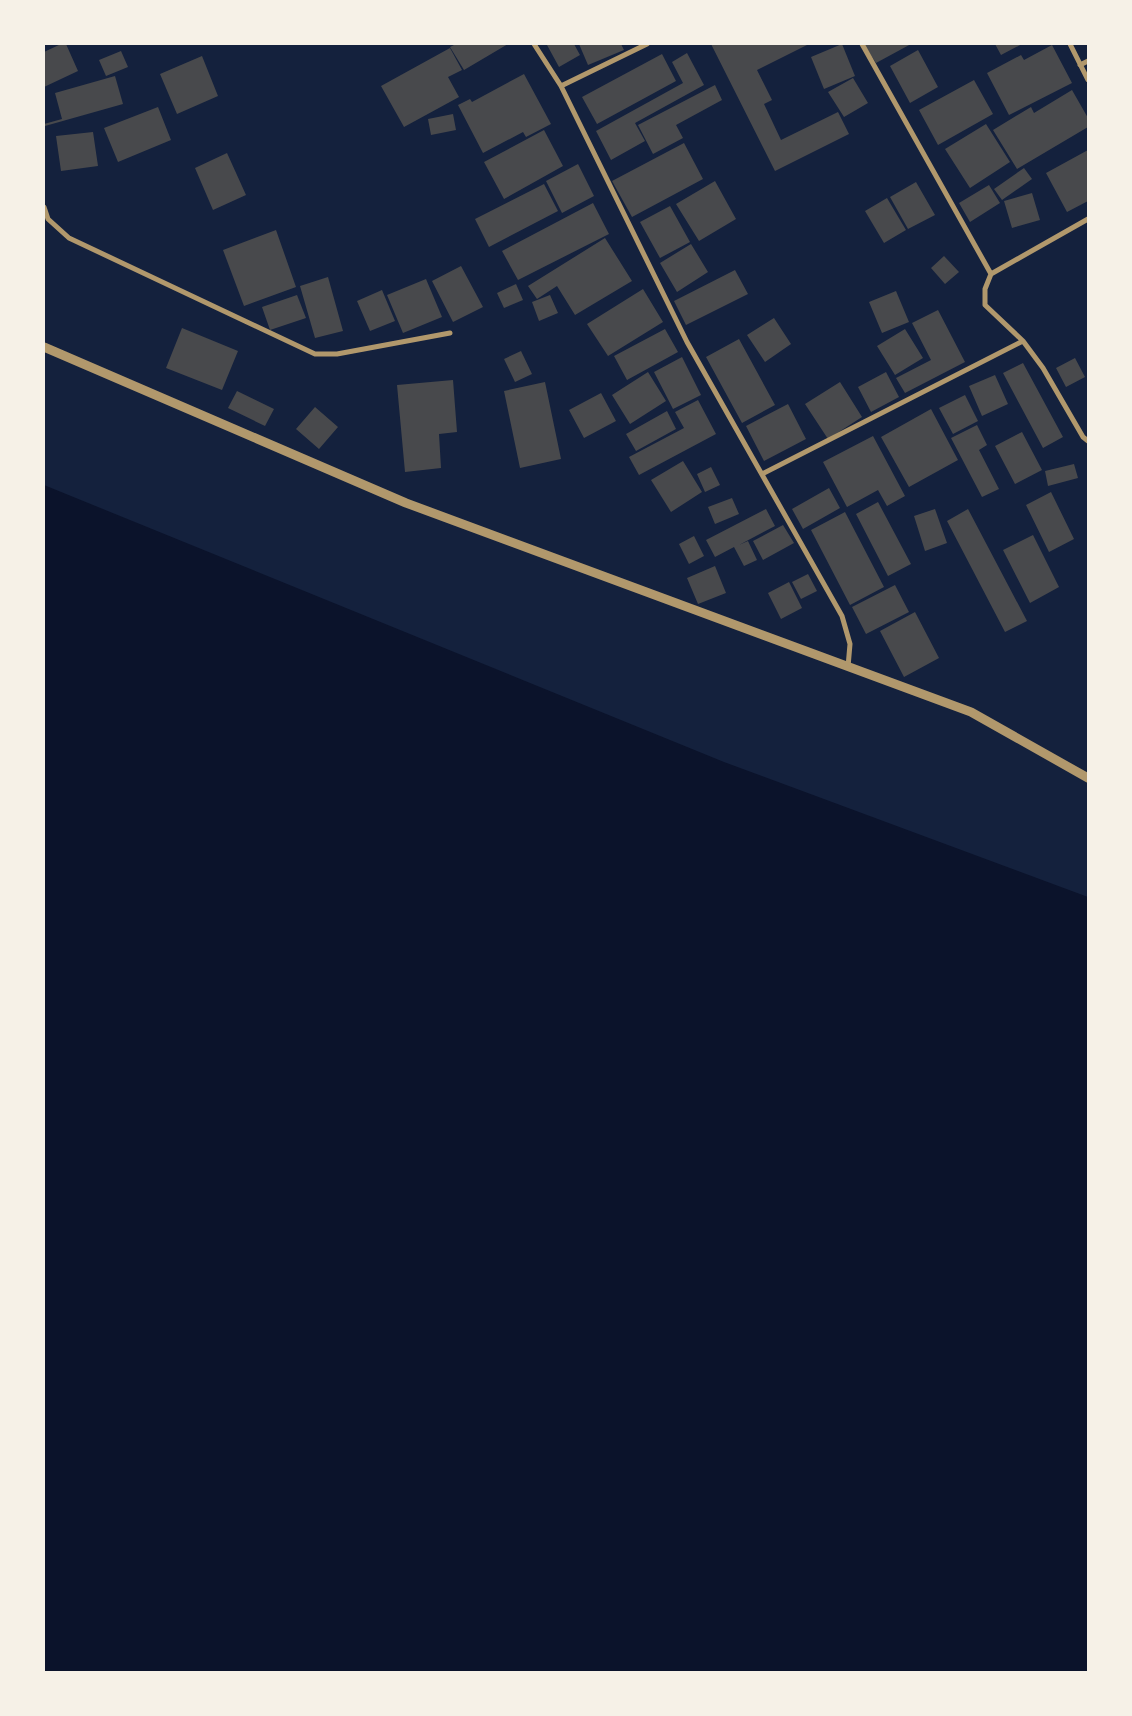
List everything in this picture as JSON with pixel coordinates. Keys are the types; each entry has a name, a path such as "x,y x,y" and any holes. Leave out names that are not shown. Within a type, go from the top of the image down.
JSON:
{"street":[{"path":"534,44 562,86 687,342 842,616 850,644 848,667"},
{"path":"562,86 646,44"},
{"path":"862,44 991,274"},
{"path":"1070,44 1088,80"},
{"path":"1080,65 1088,61"},
{"path":"44,207 48,219 69,238 315,354 337,354 450,333"},
{"path":"1088,219 991,274 985,289 984,305 1022,341 1043,368 1083,437 1088,441"},
{"path":"762,474 1022,341"},
{"path":"44,347 406,503 971,712 1088,778"}],"water":[{"path":"44,485 724,762 1088,897 1088,1672 44,1672"}],"building":[{"path":"61,44 66,44 78,71 44,87 44,52"},
{"path":"456,44 508,44 464,70 450,47"},
{"path":"574,44 580,55 559,67 547,45"},
{"path":"579,44 621,44 624,50 588,65"},
{"path":"711,44 809,44 757,70 772,100 764,104 781,140 838,112 849,134 775,171"},
{"path":"842,44 855,76 824,89 811,57"},
{"path":"864,44 911,44 876,63"},
{"path":"995,44 1022,44 1001,55"},
{"path":"1052,45 1072,83 1009,115 987,73 1021,55 1024,60"},
{"path":"450,48 462,70 448,77 459,97 404,127 381,86"},
{"path":"918,50 938,87 910,103 890,66"},
{"path":"121,51 128,67 106,76 99,60"},
{"path":"687,53 704,85 635,123 645,141 611,160 596,131 683,83 672,62"},
{"path":"662,54 676,81 597,124 582,97"},
{"path":"202,56 218,96 177,114 160,74"},
{"path":"524,74 551,124 526,137 523,132 483,153 458,105 470,99 472,102"},
{"path":"115,76 123,104 45,126 44,124 62,119 55,93"},
{"path":"853,78 868,103 844,117 828,92"},
{"path":"974,80 993,114 938,145 919,110"},
{"path":"715,85 722,100 676,125 683,138 653,154 638,125"},
{"path":"1072,90 1088,118 1088,127 1017,169 993,130 1031,107 1034,113"},
{"path":"158,107 171,140 118,162 104,128"},
{"path":"453,114 456,130 431,135 428,119"},
{"path":"986,124 1010,162 970,188 945,149"},
{"path":"544,130 563,166 504,199 484,162"},
{"path":"93,132 98,166 61,171 56,136"},
{"path":"684,143 703,179 632,217 612,181"},
{"path":"1088,150 1088,201 1067,212 1046,173"},
{"path":"227,153 246,195 213,210 195,168"},
{"path":"578,164 594,196 562,213 546,181"},
{"path":"1024,168 1032,179 1002,200 994,189"},
{"path":"715,181 736,219 699,241 676,204"},
{"path":"916,182 935,215 908,229 890,197"},
{"path":"544,184 558,211 489,247 475,219"},
{"path":"989,185 1000,203 970,222 959,203"},
{"path":"1032,193 1040,220 1012,228 1004,201"},
{"path":"887,198 906,230 884,243 865,211"},
{"path":"593,203 609,234 518,280 502,251"},
{"path":"670,206 690,242 660,258 640,222"},
{"path":"276,230 296,287 244,306 223,250"},
{"path":"605,238 632,281 575,315 557,286 537,299 528,286"},
{"path":"691,244 708,272 677,292 660,263"},
{"path":"944,256 959,272 945,284 931,268"},
{"path":"461,266 483,307 453,322 432,281"},
{"path":"735,270 748,294 686,325 674,301"},
{"path":"328,277 343,331 315,338 300,286"},
{"path":"426,279 442,317 403,333 387,295"},
{"path":"516,284 523,300 504,308 497,293"},
{"path":"643,289 663,322 608,356 587,324"},
{"path":"382,290 395,321 370,331 357,301"},
{"path":"896,291 909,322 882,333 869,302"},
{"path":"297,295 306,318 270,330 262,307"},
{"path":"550,295 558,313 539,321 532,302"},
{"path":"938,310 965,362 905,393 896,378 931,360 912,323"},
{"path":"774,318 791,344 765,362 747,335"},
{"path":"182,328 238,351 222,390 166,368"},
{"path":"665,329 678,352 627,380 614,356"},
{"path":"905,329 923,358 895,375 877,346"},
{"path":"739,339 775,405 742,423 706,357"},
{"path":"521,351 532,374 515,382 504,359"},
{"path":"682,357 701,395 673,409 654,372"},
{"path":"1075,358 1085,377 1066,387 1056,368"},
{"path":"1023,363 1063,437 1043,448 1003,373"},
{"path":"648,372 666,401 630,424 612,395"},
{"path":"886,372 899,397 871,412 858,387"},
{"path":"995,375 1008,404 982,416 969,386"},
{"path":"453,380 457,432 439,434 441,468 405,472 397,385"},
{"path":"545,382 561,459 520,468 504,391"},
{"path":"840,382 862,417 828,439 805,404"},
{"path":"237,391 274,409 265,426 228,408"},
{"path":"601,393 616,421 584,438 569,410"},
{"path":"965,395 978,421 953,434 939,408"},
{"path":"698,400 716,434 639,475 629,457 684,428 675,412"},
{"path":"788,404 806,439 764,461 746,426"},
{"path":"315,407 338,427 319,449 296,429"},
{"path":"931,409 958,460 909,487 881,437"},
{"path":"667,411 676,429 636,451 626,434"},
{"path":"977,425 987,445 979,450 999,489 982,497 951,438"},
{"path":"1022,432 1042,470 1015,484 995,446"},
{"path":"873,436 905,496 887,506 878,490 847,507 823,462"},
{"path":"683,461 702,492 671,512 651,480"},
{"path":"1074,464 1078,478 1048,486 1045,471"},
{"path":"711,467 720,485 705,492 697,474"},
{"path":"829,488 840,508 803,529 792,509"},
{"path":"1051,492 1074,539 1049,552 1026,505"},
{"path":"732,498 739,514 715,524 708,507"},
{"path":"878,502 911,564 888,576 856,514"},
{"path":"766,509 775,526 739,545 748,541 757,560 744,566 734,547 715,557 706,540"},
{"path":"935,509 947,543 925,551 914,516"},
{"path":"968,509 1027,621 1005,632 947,521"},
{"path":"845,512 884,587 850,605 811,530"},
{"path":"783,525 794,543 763,560 753,541"},
{"path":"1033,535 1059,587 1030,603 1003,550"},
{"path":"694,536 704,556 689,564 679,544"},
{"path":"715,566 726,593 698,604 687,578"},
{"path":"808,574 817,591 801,599 792,582"},
{"path":"789,582 802,608 781,619 768,593"},
{"path":"895,585 909,612 866,634 852,607"},
{"path":"915,612 939,658 904,677 880,631"}]}
